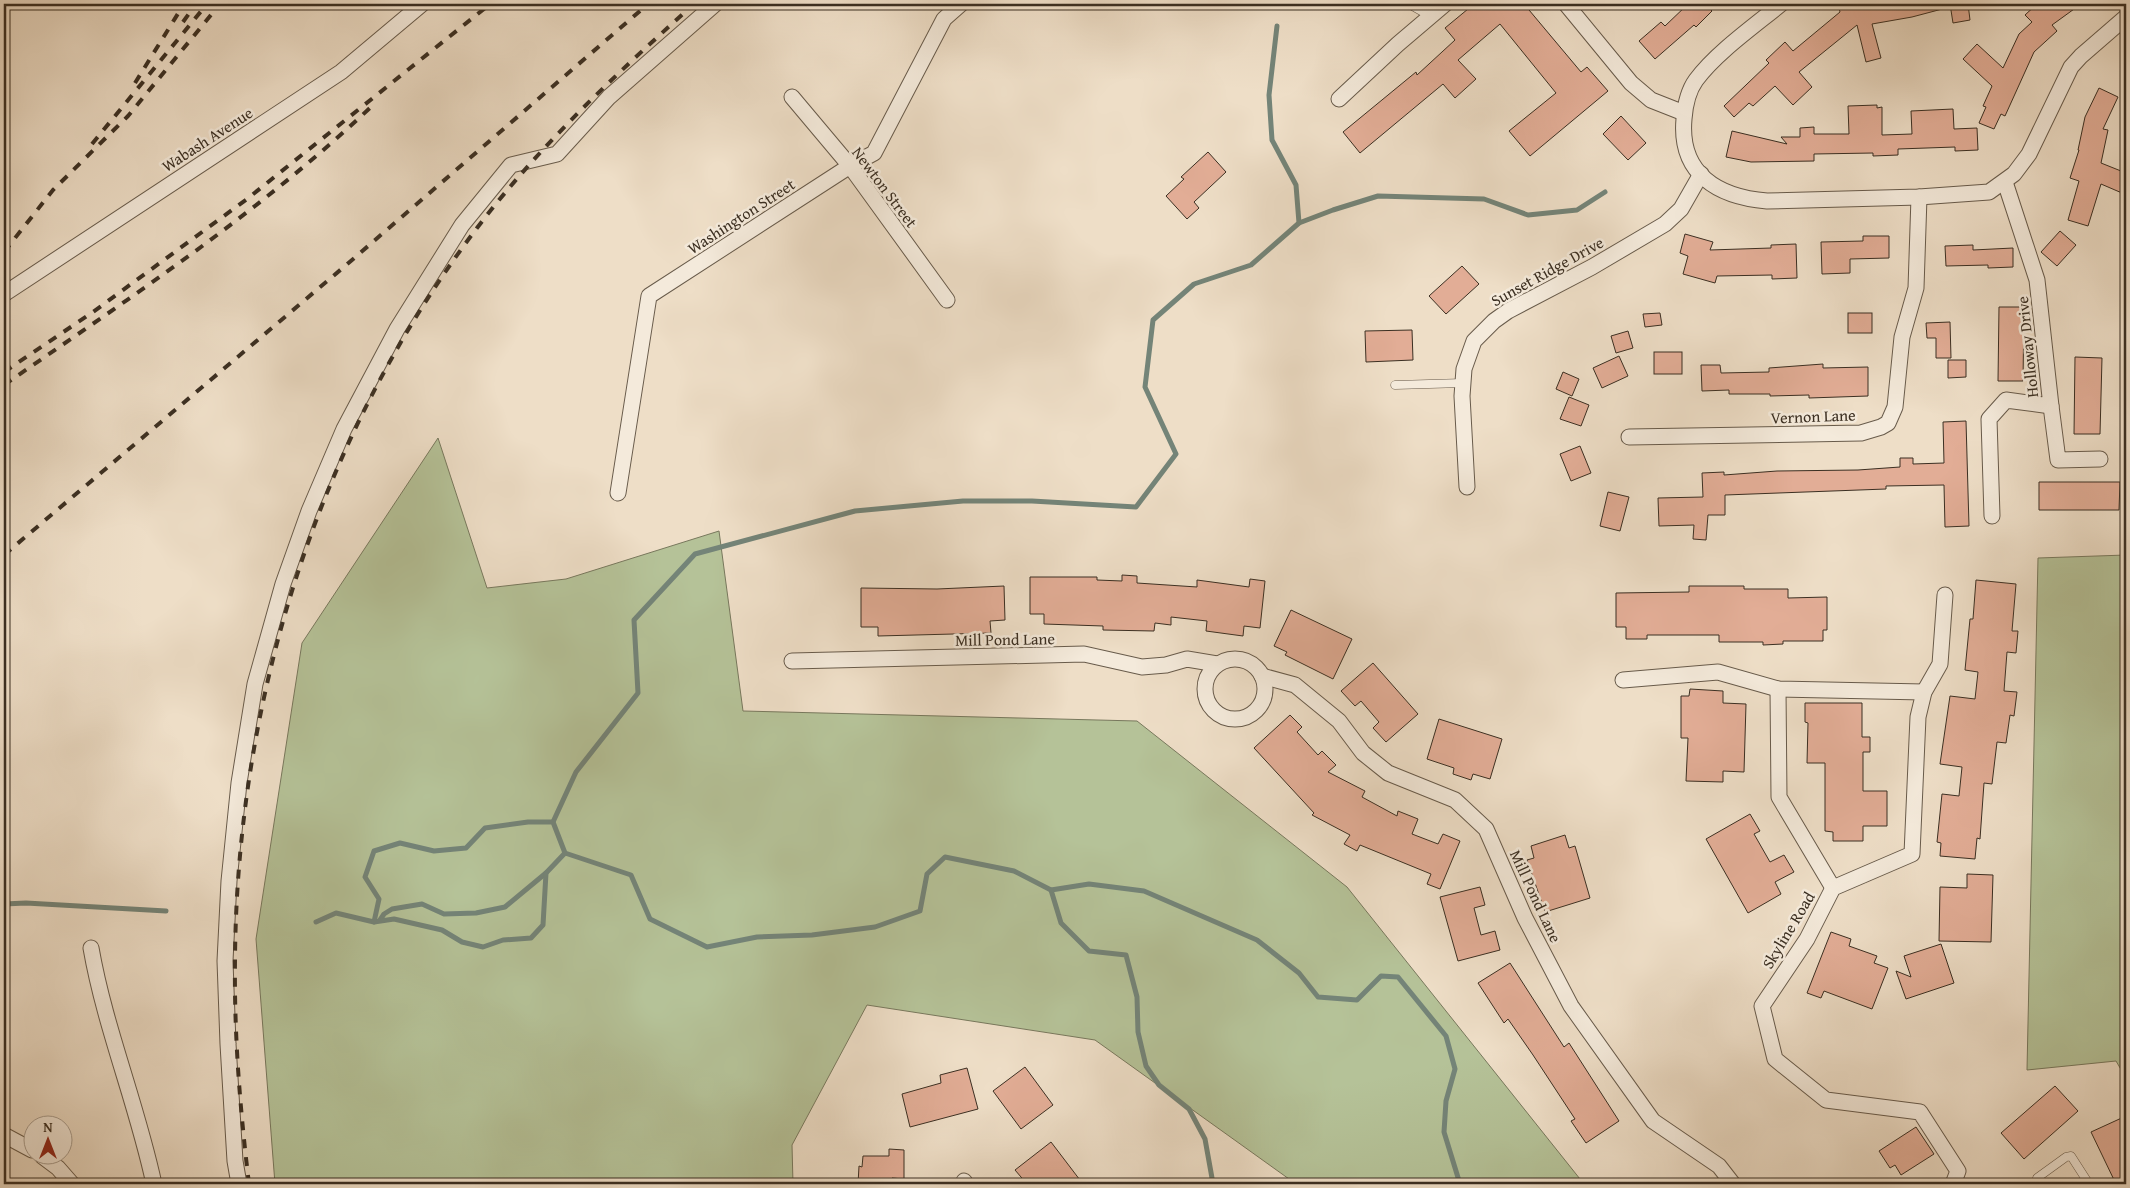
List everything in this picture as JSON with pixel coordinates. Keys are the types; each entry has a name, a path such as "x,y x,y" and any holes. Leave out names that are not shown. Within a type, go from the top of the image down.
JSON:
{"street":[{"name":"Wabash Avenue","path":"4,294 341,72 422,4"},
{"path":"239,1184 235,1161 228,1044 225,961 228,881 239,782 255,684 283,584 309,511 344,429 397,329 462,225 511,165 557,154 609,97 715,4"},
{"name":"Washington Street","path":"618,493 649,296 850,166 874,154 944,19 962,4"},
{"path":"1339,99 1398,44 1445,4"},
{"path":"1566,4 1631,83 1651,100 1684,113"},
{"path":"1781,4 1703,72 1689,93 1684,113 1683,137 1690,161 1701,174 1724,192 1747,199 1767,201 1919,197 1989,192 2004,182 2029,154 2071,67 2126,17"},
{"name":"Newton Street","path":"792,97 850,166 946,300"},
{"name":"Sunset Ridge Drive","path":"1467,487 1463,383 1468,355 1474,341 1494,320 1656,230 1680,209 1701,174"},
{"name":"Holloway Drive","path":"1992,516 1989,419 2006,400 2051,406 2037,280 2004,182"},
{"name":"Vernon Lane","path":"1628,437 1861,433 1888,423 1895,407 1902,337 1916,288 1919,197"},
{"path":"2051,406 2058,460 2100,459"},
{"name":"Skyline Road","path":"1945,595 1940,664 1924,692 1918,717 1912,854 1833,888 1807,939 1762,1006 1775,1059 1826,1100 1920,1112 1958,1171 1952,1184"},
{"name":"Mill Pond Lane","path":"792,661 1084,654 1142,667 1166,665 1186,659 1217,664 1233,658 1242,659 1258,668 1262,676 1295,685 1339,721 1363,753 1388,773 1455,800 1486,829 1525,918 1571,1006 1653,1121 1719,1166 1733,1184"},
{"path":"1217,664 1205,680 1206,699 1211,708 1227,718 1247,717 1255,712 1265,695 1265,685 1262,676"},
{"path":"1624,680 1718,672 1778,689 1924,692"},
{"path":"1778,689 1779,798 1833,888"},
{"path":"91,948 107,1022 133,1102 154,1184"},
{"path":"4,1135 22,1145"},
{"path":"55,1166 72,1184"}],"lane":[{"path":"1409,4 1430,16"},
{"path":"1395,385 1463,383"},
{"path":"2038,1184 2037,1178 2066,1157 2071,1156 2089,1184"}],"green space":[{"path":"438,438 487,588 566,579 719,531 743,711 1137,721 1347,887 1584,1184 1296,1184 1095,1040 867,1005 792,1145 793,1184 275,1184 256,939 302,643"},
{"path":"2126,555 2126,1078 2116,1061 2027,1070 2038,558"}],"building":[{"path":"1474,4 1524,4 1581,72 1587,67 1608,91 1530,156 1509,131 1556,93 1500,24 1458,60 1476,79 1455,98 1443,84 1360,153 1343,132 1416,72 1417,75 1455,40 1445,28"},
{"path":"1688,4 1705,4 1712,11 1696,27 1694,25 1655,59 1639,41 1661,22 1665,26"},
{"path":"1851,4 1946,4 1946,8 1912,17 1872,24 1881,58 1866,62 1857,25 1799,72 1812,87 1793,105 1775,86 1753,106 1749,103 1734,117 1724,106 1769,63 1766,60 1785,42 1793,51 1840,12 1839,8"},
{"path":"1950,4 1968,4 1970,20 1953,23"},
{"path":"2037,4 2081,4 2052,25 2057,31 2034,52 2005,116 2001,114 1994,129 1979,123 1986,107 1983,106 1992,86 1963,59 1977,44 2003,68 2019,34 2032,22 2025,15"},
{"path":"2099,88 2118,97 2103,129 2108,130 2101,163 2126,173 2126,183 2122,193 2101,184 2088,226 2068,220 2079,181 2070,178 2079,150 2085,117"},
{"path":"1877,105 1877,108 1882,107 1882,135 1912,134 1911,111 1953,109 1954,129 1977,128 1978,150 1955,151 1955,147 1898,149 1898,155 1873,156 1873,153 1814,154 1814,161 1751,162 1726,157 1732,131 1787,144 1781,137 1800,137 1800,128 1814,127 1814,134 1849,134 1848,106"},
{"path":"1621,116 1646,143 1628,160 1603,134"},
{"path":"1208,152 1226,172 1194,202 1199,208 1187,219 1166,196 1184,179 1181,177"},
{"path":"2060,231 2076,245 2057,266 2041,252"},
{"path":"1685,234 1713,242 1710,250 1771,248 1771,245 1796,244 1797,278 1772,279 1772,275 1717,276 1715,283 1683,274 1688,256 1680,253"},
{"path":"1863,236 1889,236 1889,258 1850,259 1850,273 1822,274 1821,242 1863,241"},
{"path":"1973,245 1973,250 2013,248 2013,267 1988,268 1988,265 1946,266 1945,246"},
{"path":"1462,266 1479,284 1446,314 1429,296"},
{"path":"1999,307 2024,307 2023,381 1998,381"},
{"path":"1660,313 1662,325 1645,327 1643,314"},
{"path":"1848,313 1872,313 1872,333 1848,333"},
{"path":"1950,322 1951,358 1936,358 1936,338 1927,338 1926,323"},
{"path":"1412,330 1413,360 1366,362 1365,331"},
{"path":"1628,331 1633,348 1616,353 1611,336"},
{"path":"1654,352 1682,352 1682,374 1654,374"},
{"path":"1619,356 1628,376 1602,388 1593,368"},
{"path":"2075,357 2102,358 2100,434 2074,434"},
{"path":"1948,360 1966,360 1966,377 1948,378"},
{"path":"1823,364 1823,368 1868,367 1868,396 1809,398 1809,395 1770,396 1770,394 1729,394 1729,390 1702,391 1701,365 1720,365 1721,373 1769,372 1769,368"},
{"path":"1563,372 1579,379 1572,396 1556,389"},
{"path":"1569,397 1589,405 1581,426 1560,419"},
{"path":"1966,421 1969,526 1945,527 1944,485 1886,486 1886,489 1725,495 1725,515 1708,515 1706,540 1693,539 1694,525 1659,526 1658,498 1703,497 1702,473 1724,472 1724,475 1777,471 1858,470 1900,467 1900,458 1913,458 1913,464 1944,463 1943,422"},
{"path":"1580,446 1591,473 1571,481 1560,454"},
{"path":"2039,482 2120,482 2119,510 2039,510"},
{"path":"1608,492 1629,497 1620,531 1600,526"},
{"path":"1122,575 1137,576 1137,583 1197,587 1197,580 1249,587 1250,579 1265,581 1260,628 1244,626 1243,636 1206,631 1207,621 1171,617 1171,625 1155,623 1154,631 1103,630 1103,626 1044,624 1044,614 1030,614 1030,577 1097,577 1097,580 1122,581"},
{"path":"1976,580 2016,584 2012,631 2018,631 2016,653 2007,652 2004,691 2017,692 2014,716 2010,715 2006,743 1997,742 1992,784 1984,783 1980,839 1977,838 1975,859 1940,856 1941,843 1937,842 1942,794 1959,796 1962,767 1940,764 1950,696 1975,699 1978,672 1965,670 1970,619 1973,619"},
{"path":"1004,586 1005,620 990,621 991,633 878,636 878,627 861,627 861,588 937,589"},
{"path":"1689,586 1744,586 1744,589 1788,589 1788,598 1827,597 1827,630 1823,630 1823,641 1783,641 1783,644 1763,645 1763,642 1719,642 1719,635 1647,635 1647,639 1626,639 1626,627 1616,627 1616,593 1689,592"},
{"path":"1291,610 1352,639 1333,679 1285,655 1287,652 1274,646"},
{"path":"1373,663 1418,714 1386,742 1373,728 1379,722 1361,701 1355,706 1341,691"},
{"path":"1690,689 1723,691 1723,703 1746,704 1744,772 1723,771 1723,782 1686,781 1688,738 1681,738 1681,696 1689,696"},
{"path":"1805,703 1862,703 1862,737 1870,737 1870,752 1863,752 1863,791 1887,791 1887,826 1863,826 1863,841 1833,841 1833,832 1825,831 1825,763 1807,763 1808,723 1805,722"},
{"path":"1290,715 1302,727 1297,732 1318,755 1322,751 1336,765 1328,772 1365,791 1362,797 1397,816 1398,811 1418,819 1412,834 1438,844 1443,834 1460,841 1440,889 1427,884 1431,874 1360,845 1357,851 1344,844 1350,835 1312,815 1314,813 1254,748"},
{"path":"1439,719 1502,739 1490,779 1473,774 1471,780 1453,774 1454,768 1427,759"},
{"path":"1750,814 1760,831 1754,834 1770,862 1784,855 1794,872 1775,882 1781,894 1748,913 1706,839"},
{"path":"1565,835 1569,848 1575,846 1590,898 1545,912 1527,860 1534,858 1531,846"},
{"path":"1967,874 1993,875 1991,942 1939,941 1940,887 1967,888"},
{"path":"1480,887 1485,905 1474,908 1481,935 1495,931 1500,950 1458,961 1440,897"},
{"path":"1831,932 1851,939 1849,946 1877,956 1874,963 1888,968 1872,1009 1824,991 1821,998 1807,993"},
{"path":"1941,944 1954,983 1906,999 1896,971 1911,977 1904,956"},
{"path":"1510,963 1564,1047 1569,1043 1619,1121 1586,1143 1571,1121 1575,1119 1533,1055 1508,1019 1504,1023 1478,983"},
{"path":"1025,1067 1053,1105 1021,1129 993,1091"},
{"path":"967,1068 978,1109 910,1127 902,1094 941,1083 940,1075"},
{"path":"2055,1086 2078,1111 2024,1159 2001,1133"},
{"path":"2126,1116 2126,1184 2116,1184 2091,1132"},
{"path":"1916,1127 1934,1154 1901,1175 1895,1165 1890,1168 1879,1151"},
{"path":"1051,1142 1083,1184 1027,1184 1015,1170"},
{"path":"889,1149 904,1150 904,1179 892,1178 892,1184 858,1184 859,1166 862,1167 863,1156 889,1156"}],"waterway":[{"path":"553,822 576,772 638,693 634,620 695,554 855,511 963,501 1032,501 1136,507 1176,454 1145,387 1153,320 1194,284 1251,265 1299,223 1296,185 1272,140 1269,95 1277,26"},
{"path":"1299,223 1378,196 1484,199 1528,215 1577,210 1605,192"},
{"path":"316,922 336,913 374,922 379,899 365,877 374,851 400,843 434,851 466,848 485,828 528,822 553,822 565,853 631,875 650,919 707,947 757,937 812,935 875,927 920,911 927,874 945,857 1014,871 1051,890 1089,884 1144,891 1257,940 1299,973 1318,997 1357,1000 1381,976 1398,977 1446,1036 1455,1069 1446,1101 1444,1132 1460,1184"},
{"path":"374,922 394,919 442,930 462,942 483,947 503,940 531,938 543,925 546,873 565,853"},
{"path":"380,920 384,914 392,909 422,904 444,914 476,913 505,907 546,873"},
{"path":"1051,890 1061,923 1089,951 1126,955 1137,997 1138,1032 1146,1066 1159,1085 1189,1109 1205,1139 1212,1178 1209,1184"},
{"path":"4,904 26,903 166,911"}],"railway":[{"path":"135,83 184,4"},
{"path":"183,22 196,4"},
{"path":"92,144 207,4"},
{"path":"4,252 53,190 128,116 220,4"},
{"path":"4,372 93,312 247,199 490,4"},
{"path":"4,555 345,266 648,4"},
{"path":"249,1184 240,1100 235,1016 239,861 251,764 271,668 298,574 332,482 373,393 421,308 477,228 501,197 580,111 636,56 694,4"},
{"path":"4,385 240,218 329,145 372,106"}]}
